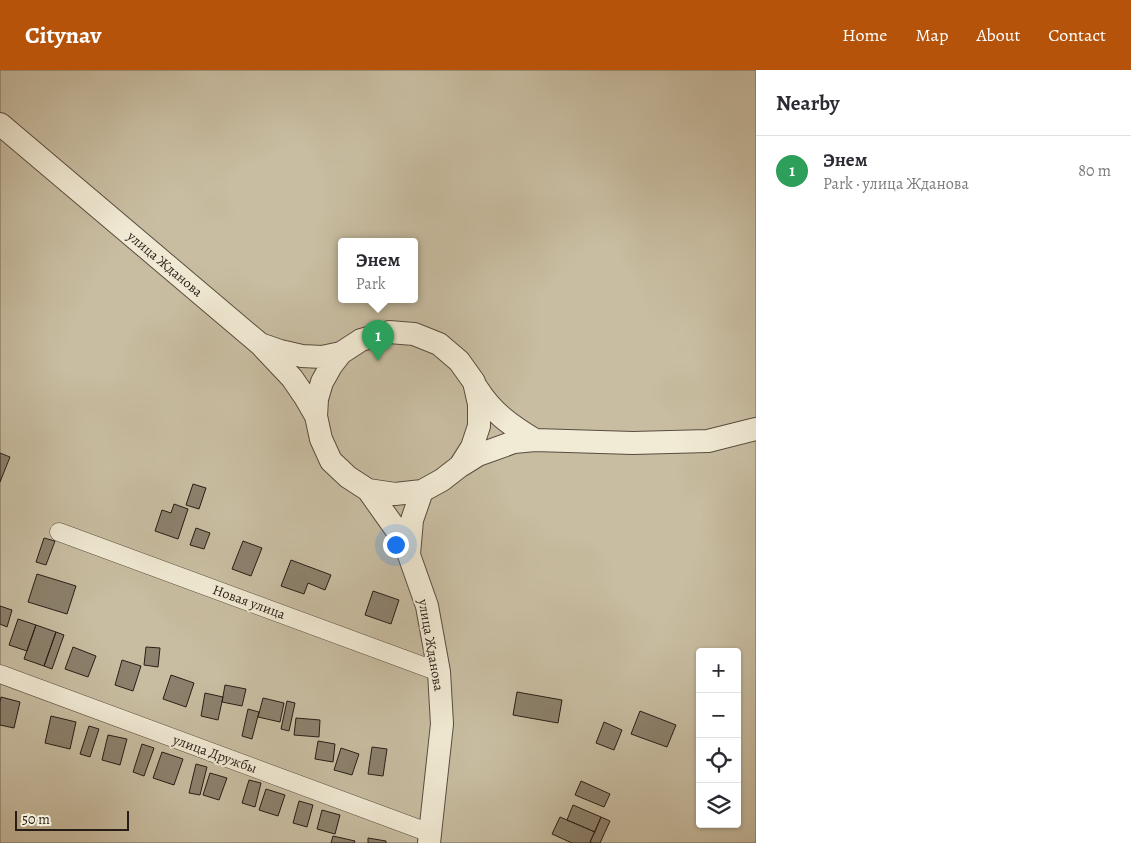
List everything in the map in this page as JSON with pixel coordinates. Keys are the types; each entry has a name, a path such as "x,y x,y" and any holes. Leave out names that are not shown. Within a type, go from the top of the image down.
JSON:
{"street":[{"name":"улица Жданова","path":"0,124 260,344 292,378 316,416"},
{"name":"улица Жданова","path":"368,490 395,494 422,492 460,466 472,446 479,426 479,404 474,382 459,362 439,344 414,334 389,332 361,340 342,353 331,366 322,382 316,399 316,416 321,439 331,461 348,477 368,490 402,538 427,606 439,672 442,724 430,838"},
{"path":"260,344 302,356 322,357 342,353"},
{"path":"474,382 485,400 500,416 534,440"},
{"path":"460,466 478,455 514,442 534,440 633,443 708,441 756,429"},
{"path":"409,555 412,520 422,492"},
{"name":"Новая улица","path":"59,532 439,672"},
{"name":"улица Дружбы","path":"0,674 430,838"}],"shaded area":[{"path":"0,70 756,70 756,843 0,843"}],"building":[{"path":"0,453 10,457 0,482"},
{"path":"193,484 206,488 199,509 186,505"},
{"path":"174,504 188,509 178,539 155,531 162,510 171,513"},
{"path":"196,528 210,533 204,549 190,545"},
{"path":"44,538 55,541 46,565 36,562"},
{"path":"243,541 262,548 251,576 232,569"},
{"path":"291,560 331,575 325,590 308,583 304,594 281,586"},
{"path":"37,574 76,586 67,614 28,602"},
{"path":"373,591 399,600 391,624 365,615"},
{"path":"0,606 12,610 7,627 0,624"},
{"path":"18,619 36,625 27,651 9,645"},
{"path":"36,625 56,632 44,666 24,659"},
{"path":"56,632 64,635 52,669 44,666"},
{"path":"73,647 96,656 88,677 65,669"},
{"path":"146,647 160,648 158,667 144,665"},
{"path":"122,660 141,666 133,691 115,685"},
{"path":"171,675 194,683 186,707 163,699"},
{"path":"225,685 246,689 242,706 222,702"},
{"path":"517,692 562,700 558,723 513,715"},
{"path":"205,693 223,697 218,720 201,716"},
{"path":"1,697 20,702 14,728 0,725"},
{"path":"263,698 284,703 280,722 258,717"},
{"path":"287,701 295,703 289,731 281,729"},
{"path":"248,709 259,712 252,739 242,736"},
{"path":"640,711 676,725 667,747 631,734"},
{"path":"51,716 76,722 70,749 45,743"},
{"path":"296,718 320,720 319,737 294,735"},
{"path":"604,722 622,730 614,750 596,743"},
{"path":"89,726 99,729 90,757 80,754"},
{"path":"108,735 127,739 120,765 102,760"},
{"path":"318,741 335,744 333,762 315,759"},
{"path":"142,744 154,748 144,776 133,772"},
{"path":"372,747 387,749 383,776 368,774"},
{"path":"341,748 359,754 352,775 334,770"},
{"path":"162,752 183,759 174,785 153,778"},
{"path":"196,764 207,767 200,795 189,793"},
{"path":"210,773 227,778 219,800 203,795"},
{"path":"249,780 261,783 255,807 242,803"},
{"path":"581,781 610,794 604,807 575,795"},
{"path":"266,789 285,795 278,816 259,810"},
{"path":"299,801 313,805 307,827 293,823"},
{"path":"573,805 601,817 595,832 567,820"},
{"path":"322,810 340,815 335,834 317,829"},
{"path":"560,817 595,832 590,842 592,843 572,843 552,834"},
{"path":"601,817 610,821 600,843 592,843 590,842"},
{"path":"333,836 355,841 354,843 331,843"},
{"path":"368,838 386,841 386,843 368,843"}],"place":[{"name":"Энем","path":"378,361"}]}
